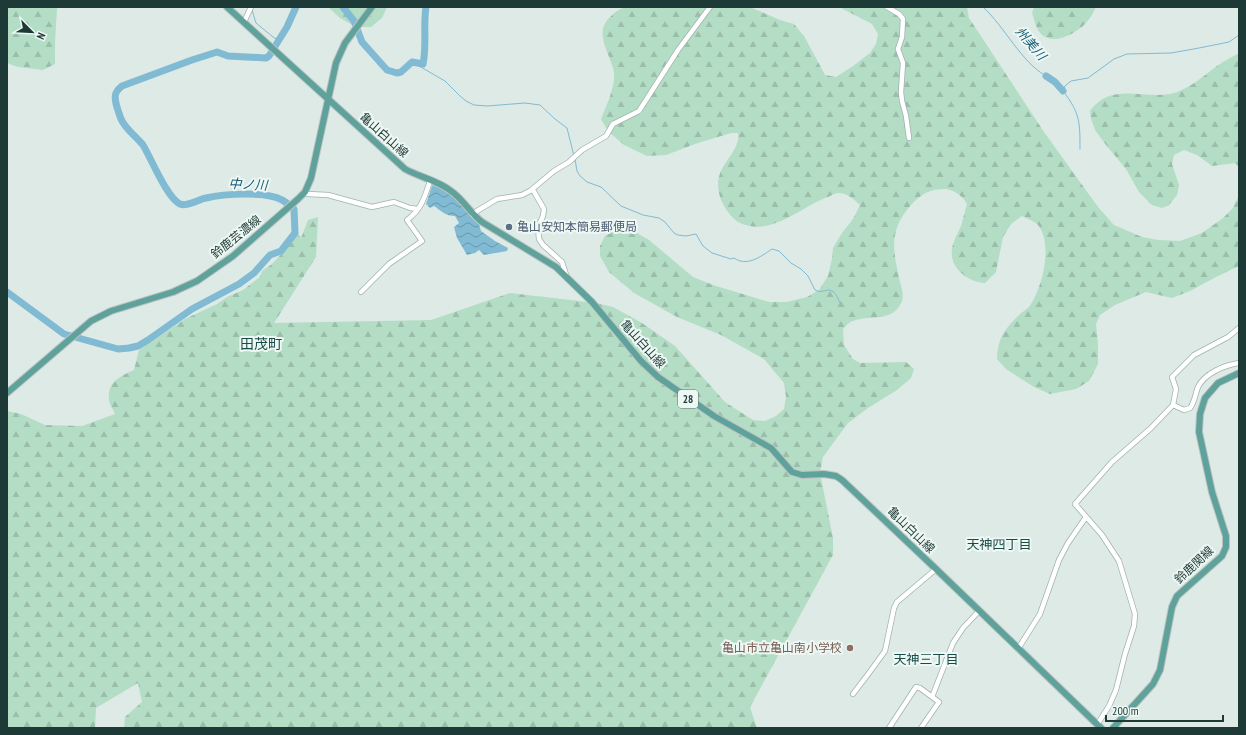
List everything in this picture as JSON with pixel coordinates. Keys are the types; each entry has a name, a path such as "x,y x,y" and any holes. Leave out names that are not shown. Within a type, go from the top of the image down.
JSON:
{"main road":[{"name":"亀山白山線","path":"227,7 405,169 430,181 439,183 451,191 473,215 495,231 556,267 592,302 641,361 658,378 714,416 771,448 792,472 802,475 824,474 836,476 842,480 936,568 1099,726"},
{"name":"鈴鹿芸濃線","path":"7,393 68,341 76,332 91,321 111,311 173,292 196,281 233,256 305,192 313,171 336,63 341,50 350,35 372,7"},
{"name":"鈴鹿関線","path":"1113,728 1153,684 1160,670 1172,607 1177,596 1222,556 1226,547 1226,536 1212,492 1200,432 1200,414 1205,398 1218,383 1239,373"}],"street":[{"path":"244,22 251,7"},
{"path":"473,215 497,199 522,195 533,190 554,171 571,160 585,148 606,136 613,124 641,109 678,50 710,7"},
{"path":"888,7 899,14 903,19 902,37 898,49 903,63 901,92 910,132 909,138"},
{"path":"361,292 389,264 422,241 407,220 415,215 417,209 422,205 430,181"},
{"path":"533,190 544,208 543,216 538,227 539,239 543,245 562,262 567,278"},
{"path":"305,192 308,194 328,195 372,207 394,202 417,209"},
{"path":"1099,726 1116,690 1136,616 1125,577 1118,562 1102,535 1075,504 1112,462 1151,428 1173,405 1176,389 1172,377 1194,355 1228,337 1239,328"},
{"path":"1173,405 1184,410 1190,408 1198,387 1203,380 1219,369 1239,363"},
{"path":"1018,649 1040,614 1059,560 1068,543 1086,517"},
{"path":"853,694 885,651 894,608 897,602 936,568"},
{"path":"932,696 953,643 963,628 979,611"},
{"path":"889,728 916,687 920,688 939,702 921,728"}],"green space":[{"path":"7,7 59,7 57,9 55,64 43,70 18,67 7,63"},
{"path":"328,7 387,7 382,18 371,27 356,27 340,18"},
{"path":"625,7 750,7 780,20 794,24 804,36 825,75 836,77 870,53 876,44 878,34 872,24 839,7 967,7 969,18 1044,132 1098,207 1114,225 1142,237 1158,240 1180,241 1202,233 1223,218 1233,208 1239,195 1239,266 1190,291 1172,298 1146,292 1115,305 1100,315 1096,324 1098,364 1089,381 1076,389 1050,394 1034,387 1006,369 997,359 999,345 1003,334 1015,319 1030,305 1039,286 1045,264 1046,253 1045,243 1038,225 1022,216 1011,224 1003,237 996,272 985,283 979,282 966,277 961,273 952,256 953,243 961,226 967,204 964,199 952,191 940,189 927,192 915,201 904,214 896,232 894,241 894,250 903,294 900,305 891,314 859,319 849,323 843,329 844,345 853,359 860,363 906,362 914,369 911,378 897,390 868,408 848,423 823,457 820,473 833,538 833,555 750,707 757,728 124,728 125,717 142,702 138,683 96,708 95,728 7,728 7,411 21,414 45,425 82,426 115,414 109,401 110,388 120,377 134,370 139,350 185,319 243,290 260,277 262,271 272,264 298,233 301,238 308,220 318,217 316,257 274,323 431,320 510,293 596,303 613,307 642,323 675,346 725,402 753,420 765,421 776,416 784,409 786,397 784,383 764,359 721,335 677,317 634,293 609,272 600,256 600,246 605,236 615,230 630,229 649,240 693,277 713,285 769,302 787,302 807,297 819,290 828,276 833,248 853,219 860,205 847,195 837,193 783,220 761,227 750,226 738,222 729,214 721,200 718,188 719,175 735,148 738,133 731,133 695,144 666,155 647,156 624,145 608,131 601,119 614,83 614,72 603,38 604,25 616,12"},
{"path":"1034,7 1096,7 1088,21 1074,33 1054,39 1048,38 1038,30 1032,13"},
{"path":"1239,53 1239,167 1235,163 1212,166 1197,155 1184,150 1174,155 1172,164 1179,185 1177,195 1169,205 1162,208 1152,205 1139,192 1126,169 1095,130 1090,111 1098,102 1117,94 1159,95 1177,92 1191,85 1223,62"}],"water":[{"path":"434,184 447,190 479,224 481,231 508,248 507,251 484,255 479,250 475,253 467,255 457,238 454,227 459,223 455,216 446,214 434,206 430,208 426,204"}],"waterway":[{"name":"中ノ川","path":"7,292 64,334 118,349 129,348 138,346 192,309 239,284 254,273 270,255 281,251 295,233 294,209 284,201 275,197 256,194 223,195 183,205 180,204 170,194 143,145 123,123 115,96 117,91 122,86 217,52 228,56 266,58 269,56 287,27 296,7"},
{"name":"中ノ川","path":"343,7 354,21 362,42 387,70 397,73 401,72 412,62 423,64 425,50 426,7"},
{"name":"州美川","path":"983,7 999,24 1029,62 1046,76"},
{"path":"252,10 256,23 278,40"},
{"path":"1080,149 1078,118 1073,106 1063,91 1065,86 1071,81 1088,78 1114,59 1127,54 1171,53 1229,42 1239,35"},
{"path":"412,62 445,81 466,101 474,105 487,106 525,103 540,105 567,128 574,156"},
{"name":"州美川","path":"1046,76 1055,82 1063,91"},
{"path":"575,159 577,171 580,176 587,182 601,187 621,206 643,215 659,218 678,235 686,236 696,234 703,246 712,253 731,259 734,258 744,262 758,258 772,249 779,251 791,263 801,269 808,276 815,290 832,291 840,303"}],"place":[{"name":"亀山安知本簡易郵便局","path":"509,227"},
{"name":"亀山市立亀山南小学校","path":"850,648"}],"district":[{"name":"田茂町","path":"261,344"},
{"name":"天神四丁目","path":"999,544"},
{"name":"天神三丁目","path":"926,659"}]}
